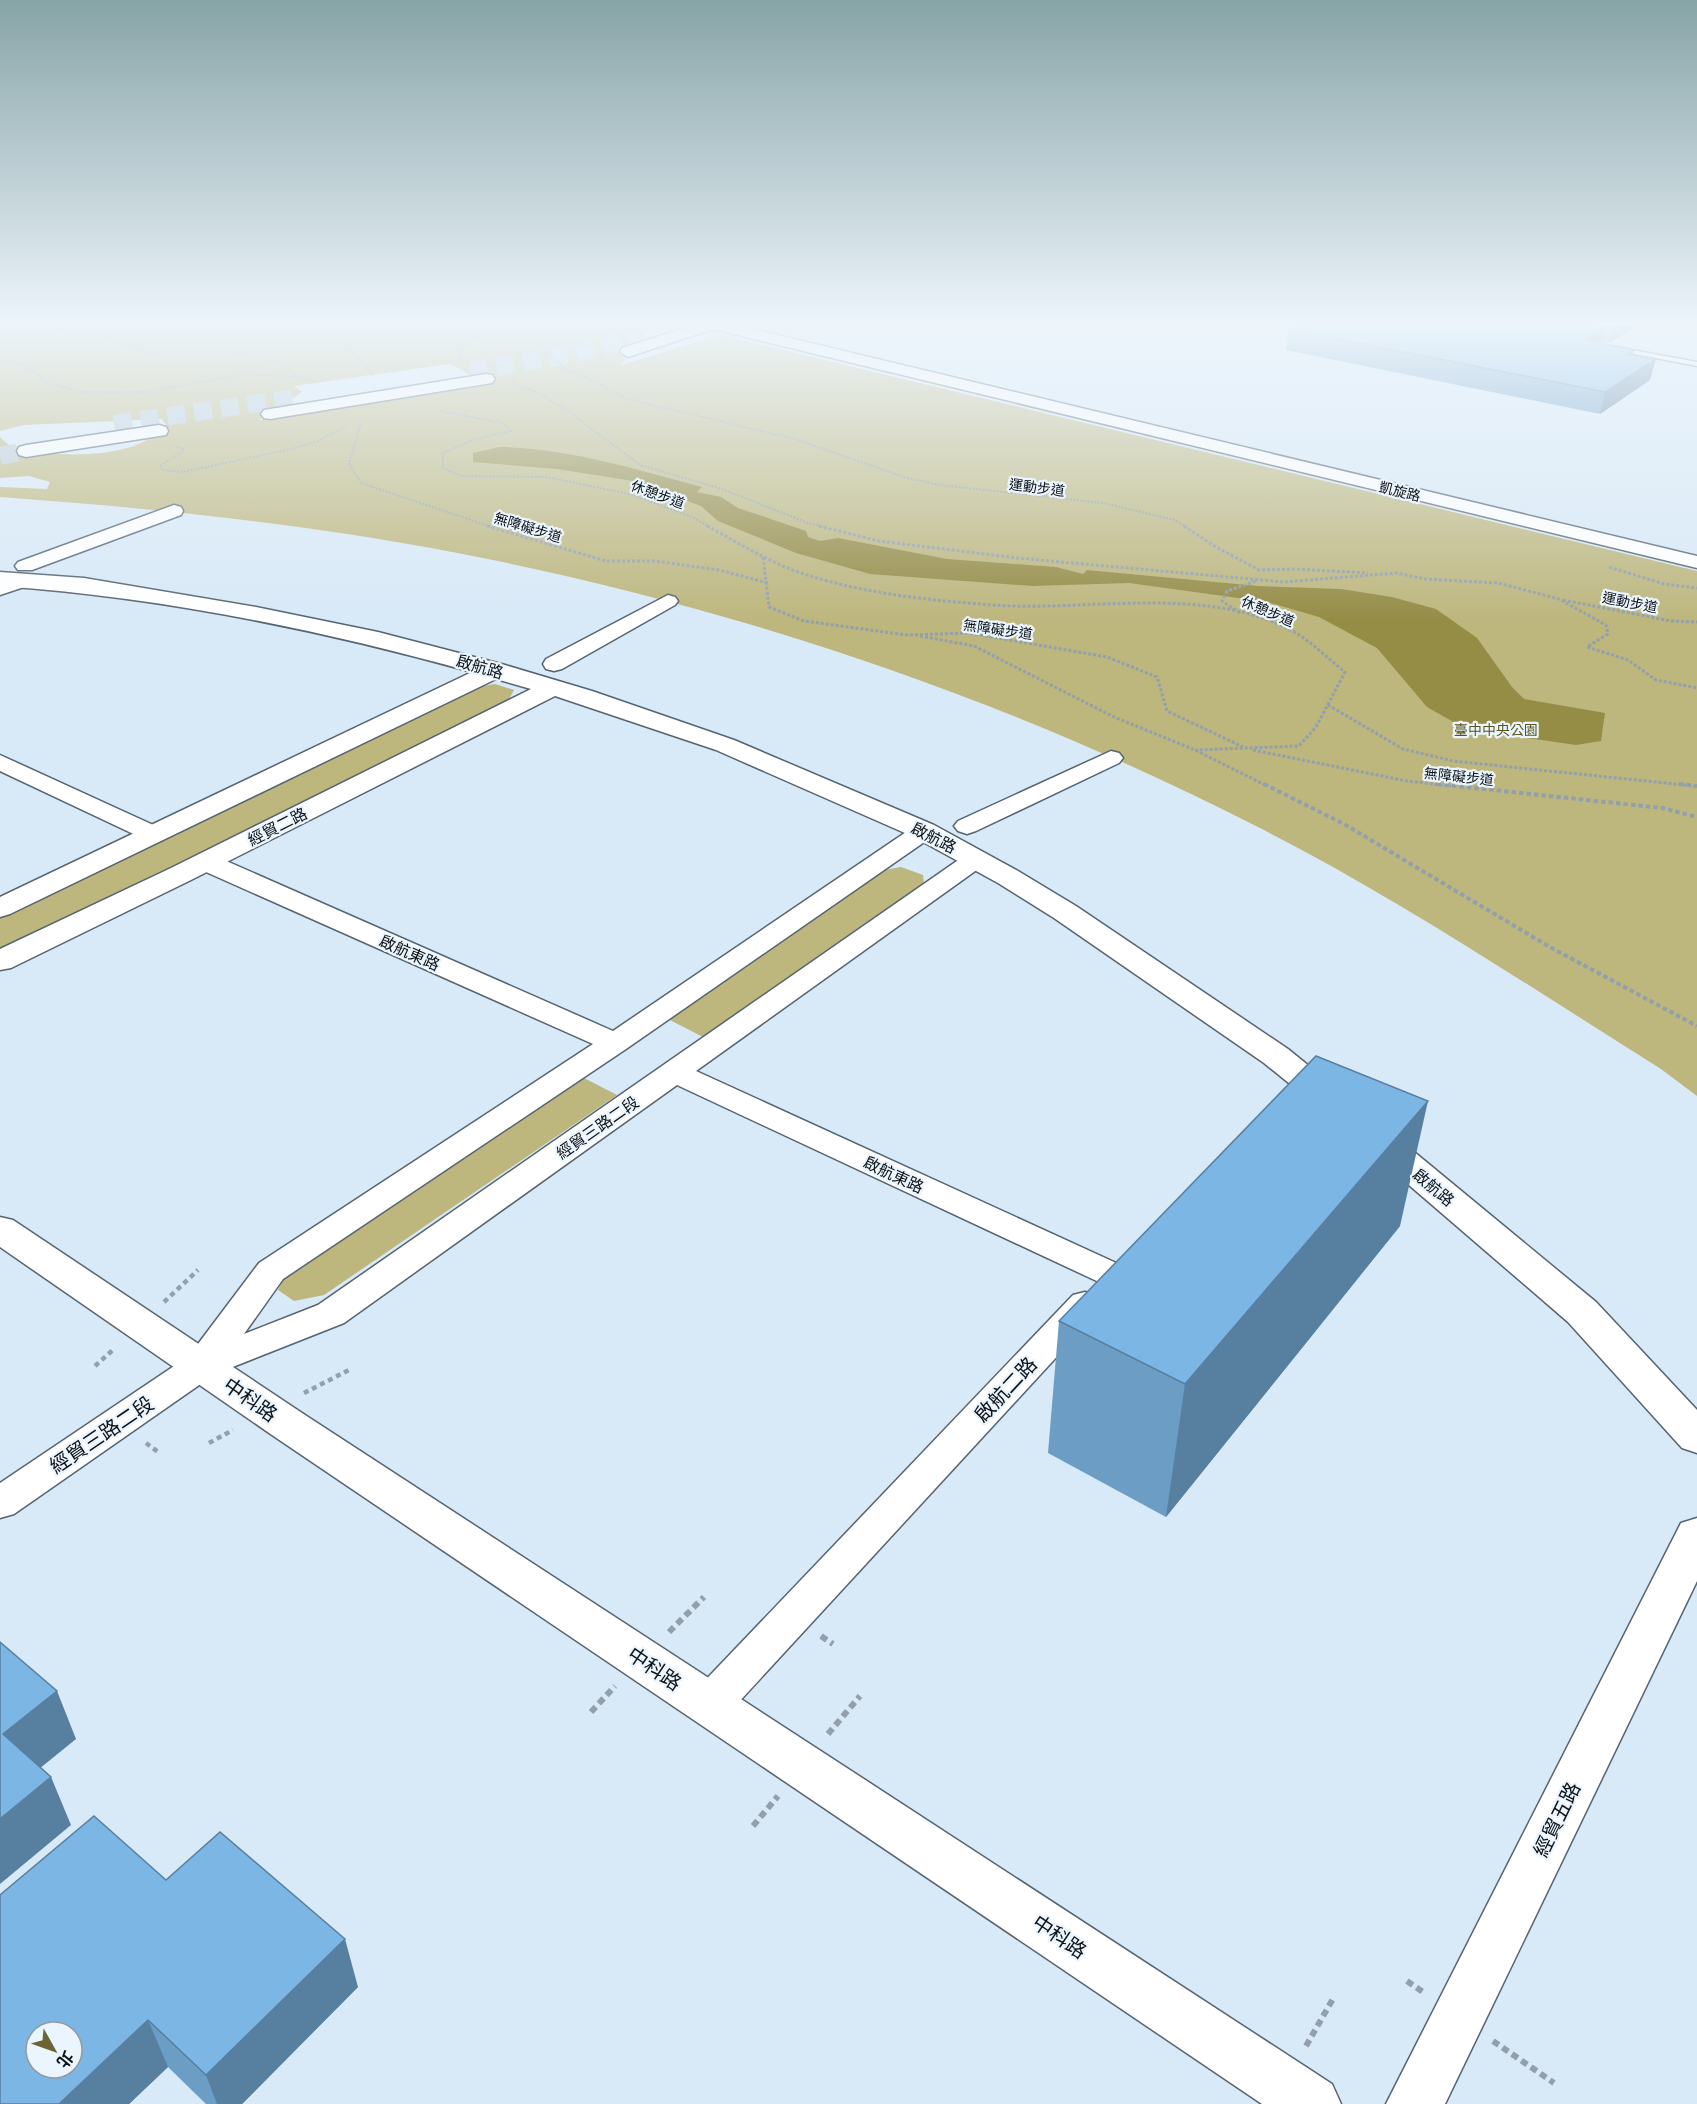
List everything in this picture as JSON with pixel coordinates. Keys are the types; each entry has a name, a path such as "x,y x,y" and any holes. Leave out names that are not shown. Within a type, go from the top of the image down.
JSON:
{"street":[{"path":"113,424 21,446 163,439"},
{"name":"凱旋路","path":"1125,424 1697,562"},
{"name":"凱旋路","path":"1181,424 1697,547"},
{"path":"12,579 174,511"},
{"name":"啟航路","path":"12,579 84,585 256,614 378,639 496,670 553,676 621,708 725,745 924,831 976,859 1074,919 1294,1089 1357,1122 1582,1312 1697,1437"},
{"path":"553,676 668,601"},
{"path":"0,908 496,670"},
{"name":"經貿二路","path":"0,962 206,861 553,676"},
{"path":"967,826 1111,758"},
{"path":"0,762 153,834"},
{"name":"經貿三路二段","path":"202,1365 271,1271 615,1043 924,831"},
{"name":"經貿三路二段","path":"0,1503 202,1365 331,1314 676,1073 976,859"},
{"name":"啟航東路","path":"206,861 615,1043"},
{"name":"啟航東路","path":"676,1073 1124,1264"},
{"name":"中科路","path":"0,1229 1312,2104"},
{"name":"啟航二路","path":"710,1704 1124,1264"},
{"name":"經貿五路","path":"1415,2104 1697,1535"}],"path":[{"name":"無障礙步道","path":"360,424 349,463 361,483 506,532 606,561 655,561 719,570 768,583 769,607 804,621 907,634 969,633 1107,657 1157,677 1167,711 1246,748 1407,781 1662,808 1697,817"},
{"name":"休憩步道","path":"504,424 511,431 473,440 443,453 443,468 461,476 546,477 629,494 690,516 764,557"},
{"path":"583,424 640,465 722,489 808,523 879,541 994,555 1260,580"},
{"name":"運動步道","path":"737,424 795,439 904,477 940,485 1103,503 1175,520 1216,547 1259,570 1295,569 1383,574"},
{"path":"163,439 183,448 182,452 161,465 162,470 183,472 291,449 318,441 346,426"},
{"path":"764,557 768,583"},
{"path":"764,557 804,574 877,593 994,605 1183,603 1242,614"},
{"name":"休憩步道","path":"907,634 974,646 1114,717 1195,750 1299,746 1316,727 1345,672 1288,629 1242,614 1222,601 1227,591 1260,580 1284,582 1383,574 1498,583 1559,599 1606,625 1608,634 1587,647 1628,660 1656,680 1697,688"},
{"name":"運動步道","path":"1559,599 1671,621 1697,622"},
{"path":"1328,705 1403,749 1452,761 1697,786"},
{"path":"1195,750 1344,824 1548,946 1697,1026"}],"green space":[{"name":"臺中中央公園","path":"0,424 42,424 23,425 0,431"},
{"name":"臺中中央公園","path":"1090,424 1697,571 1697,1096 1661,1069 1460,942 1306,852 1163,780 1070,739 880,666 783,634 686,606 587,581 428,547 245,520 0,497 0,487 47,489 50,482 29,476 0,478 0,437 17,448 45,453 102,453 139,444 154,436 166,425"},
{"path":"495,684 514,690 508,701 206,851 0,949 0,917 473,688"},
{"path":"901,867 923,875 924,885 703,1037 666,1018 884,870"},
{"path":"582,1077 617,1095 324,1295 294,1301 278,1290 284,1278"}],"shaded area":[{"path":"499,447 576,455 702,487 697,492 721,497 738,508 806,531 808,537 820,541 838,538 947,559 1056,567 1083,574 1087,570 1258,586 1341,589 1392,597 1436,609 1477,638 1512,687 1524,699 1605,713 1601,741 1576,745 1466,729 1427,707 1377,648 1319,617 1267,602 1129,583 1033,586 870,574 796,553 718,521 701,506 633,481 557,469 473,462 473,453"}],"building":[{"path":"1316,1056 1428,1101 1185,1384 1059,1321"},
{"path":"0,1642 57,1691 3,1734 51,1777 0,1819"},
{"path":"94,1816 166,1880 220,1832 345,1939 206,2075 148,2020 59,2104 0,2104 0,1895"}],"tunnel":[{"path":"0,456 26,451"}]}
